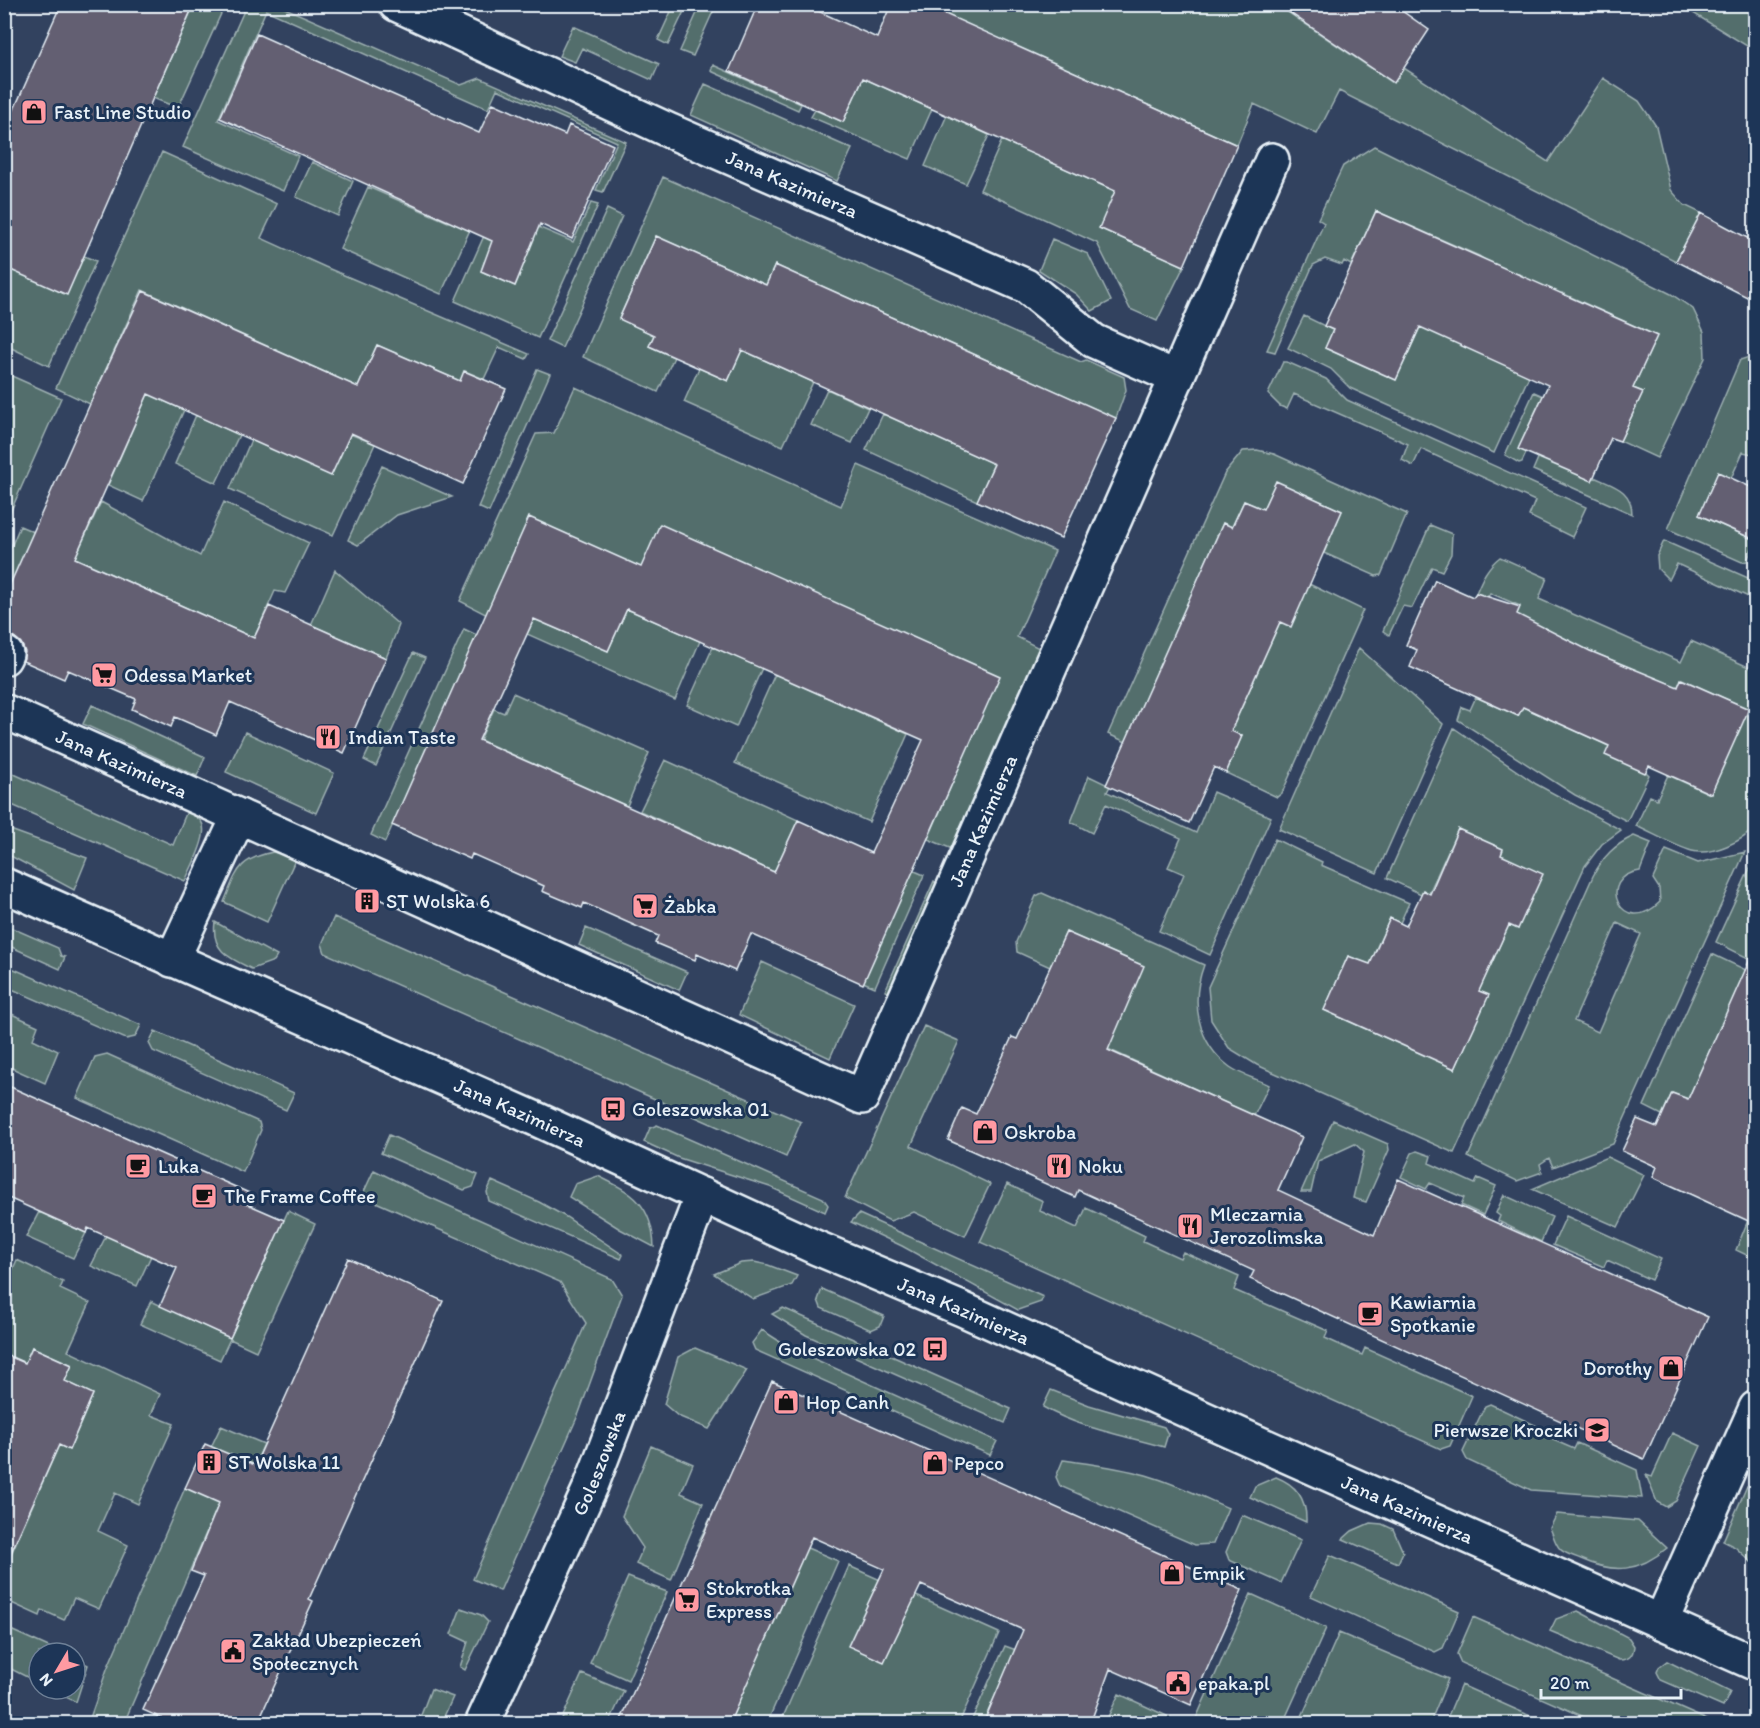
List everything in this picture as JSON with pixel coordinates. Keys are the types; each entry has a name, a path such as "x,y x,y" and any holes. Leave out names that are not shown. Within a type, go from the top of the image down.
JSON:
{"street":[{"name":"Jana Kazimierza","path":"396,4 670,131 1026,286 1094,341 1178,378"},
{"name":"Jana Kazimierza","path":"4,711 862,1097 1272,160"},
{"path":"172,960 239,816"},
{"name":"Jana Kazimierza","path":"4,885 536,1119 817,1248 962,1309 1755,1664"},
{"name":"Goleszowska","path":"482,1724 591,1486 702,1195"},
{"path":"1661,1622 1755,1408"}],"green space":[{"path":"247,4 278,5 461,85 480,78 626,142 603,192 596,190 617,142 497,89 488,109 266,10 218,120 298,156 283,191 183,147"},
{"path":"701,4 716,5 693,56 680,51"},
{"path":"935,4 1277,5 1393,83 1404,68 1548,162 1603,78 1639,101 1656,126 1671,190 1684,205 1701,213 1676,261 1339,91 1317,134 1254,104 1237,145 933,9"},
{"path":"191,5 225,5 178,108 153,98 193,7"},
{"path":"674,5 687,5 668,45 658,40"},
{"path":"1680,5 1755,5 1755,51"},
{"path":"573,26 659,64 652,80 582,48 575,62 559,56"},
{"path":"713,65 801,104 798,110 711,71"},
{"path":"863,78 932,109 910,159 811,117 815,110 843,122"},
{"path":"705,84 852,149 837,181 691,115"},
{"path":"947,115 989,135 966,184 925,166"},
{"path":"1002,140 1115,191 1100,228 1184,266 1157,321 1130,309 1097,243 980,190"},
{"path":"1374,146 1671,294 1693,309 1704,332 1705,358 1657,458 1620,441 1643,392 1633,388 1657,336 1562,293 1558,300 1519,283 1522,275 1518,274 1515,281 1479,256 1376,211 1351,265 1344,261 1342,265 1325,259 1313,265 1275,352 1267,350 1324,223 1318,219 1343,166"},
{"path":"162,152 277,204 261,238 529,354 526,359 499,347 484,379 465,371 460,381 377,345 358,387 142,290 90,404 56,388"},
{"path":"312,162 353,181 338,216 296,197"},
{"path":"663,177 1081,362 1086,360 1124,377 1126,390 1116,418 775,265 766,285 656,236 619,319 654,335 649,346 674,357 658,392 583,357"},
{"path":"368,187 448,222 462,193 482,203 441,294 340,249"},
{"path":"591,203 598,205 538,338 455,301 496,209 573,242","holes":["484,262 519,277 515,286 481,271"]},
{"path":"607,209 622,216 562,348 547,341"},
{"path":"1052,239 1088,254 1111,301 1092,311 1076,294 1039,270"},
{"path":"84,256 96,261 49,366 5,345 5,267"},
{"path":"1304,316 1333,330 1325,348 1396,380 1422,323 1529,376 1494,453 1350,388 1331,369 1288,348"},
{"path":"742,350 813,382 783,446 684,402 699,368 728,381"},
{"path":"1755,355 1755,446 1752,454 1743,452 1731,478 1718,473 1699,515 1755,540 1747,561 1742,562 1668,529 1740,360"},
{"path":"1283,362 1326,379 1347,400 1586,507 1572,537 1529,516 1535,501 1421,449 1413,466 1402,460 1408,444 1294,394 1287,409 1280,406 1268,394"},
{"path":"537,369 550,374 489,512 478,507"},
{"path":"5,373 61,398 5,524"},
{"path":"575,387 841,506 858,465 1055,551 1017,637 1045,651 957,851 928,839 963,758 641,567 495,619 460,601 536,434 554,433"},
{"path":"827,389 868,408 852,443 811,425"},
{"path":"1534,392 1552,400 1540,402 1519,447 1527,451 1522,462 1519,463 1505,455"},
{"path":"148,394 184,410 143,501 108,485"},
{"path":"883,414 994,464 977,501 866,450"},
{"path":"196,415 239,435 216,483 175,464"},
{"path":"350,434 375,444 333,535 230,489 251,440"},
{"path":"1257,450 1274,454 1407,514 1381,575 1376,576 1324,553 1342,511 1276,482 1263,509 1244,501 1232,527 1223,523 1126,742 1108,734 1225,473 1243,451"},
{"path":"1539,456 1592,480 1594,477 1614,486 1629,499 1632,514 1533,470"},
{"path":"382,466 452,497 397,515 358,545 348,540"},
{"path":"101,502 200,556 224,502 309,543 285,593 275,591 254,638 75,558"},
{"path":"1430,525 1452,534 1451,554 1442,571 1432,567 1412,608 1403,606 1389,635 1383,631"},
{"path":"20,526 34,532 5,598 5,561"},
{"path":"1664,541 1755,581 1755,600 1677,564 1669,580 1658,569 1657,556"},
{"path":"1500,557 1547,578 1539,599 1681,662 1691,641 1755,670 1756,826 1751,832 1727,846 1700,852 1678,846 1636,826 1650,796 1657,799 1668,775 1710,794 1748,709 1682,679 1677,688 1576,645 1516,616 1520,606 1490,593 1485,603 1476,593 1488,569"},
{"path":"335,570 399,625 386,658 311,625"},
{"path":"1309,584 1363,610 1282,793 1277,797 1226,773 1242,736 1231,731 1280,622"},
{"path":"627,609 700,641 675,700 527,634 534,619 608,651"},
{"path":"464,629 477,635 385,842 371,835"},
{"path":"713,647 762,668 736,727 687,705"},
{"path":"1359,648 1443,724 1377,873 1279,829"},
{"path":"413,653 425,658 376,766 364,760"},
{"path":"775,674 908,734 869,822 735,763"},
{"path":"513,693 649,753 627,806 480,740 494,709 504,713"},
{"path":"1476,697 1518,716 1523,707 1609,746 1646,772 1649,775 1627,821 1575,795 1458,720 1462,707 1470,710"},
{"path":"92,705 205,757 197,776 83,724"},
{"path":"1454,728 1536,784 1621,830 1602,844 1585,866 1454,1153 1257,1065 1229,1048 1211,1020 1208,987 1275,839 1322,862 1321,865 1409,903 1400,923 1390,919 1376,949 1378,969 1348,956 1324,1010 1455,1069 1488,995 1479,991 1509,925 1518,929 1501,855 1503,850 1458,829 1429,893 1423,890 1421,894 1387,878"},
{"path":"245,732 334,773 316,813 226,772"},
{"path":"665,760 798,820 774,872 640,811"},
{"path":"5,770 173,845 187,811 199,819 204,828 198,852 185,881 5,802"},
{"path":"1089,776 1110,786 1107,792 1196,833 1213,792 1271,817 1210,955 1159,931 1184,874 1168,867 1181,838 1106,804 1092,833 1071,822"},
{"path":"5,828 87,858 74,890 5,853"},
{"path":"1634,836 1651,843 1640,871 1626,876 1618,884 1616,893 1618,903 1625,910 1634,914 1646,912 1660,902 1659,888 1653,879 1666,850 1698,863 1745,852 1613,1144 1553,1167 1549,1158 1540,1164 1542,1172 1517,1181 1468,1157 1593,876 1610,852","holes":["1617,923 1641,934 1598,1032 1574,1021"]},
{"path":"273,852 296,858 267,922 224,902 240,868 252,858"},
{"path":"1755,857 1756,948 1750,959 1716,942"},
{"path":"910,869 924,875 875,987 863,982"},
{"path":"934,881 940,884 891,994 885,991"},
{"path":"1042,893 1204,965 1197,1007 1199,1021 1210,1046 1230,1067 1269,1085 1254,1116 1097,1044 1143,966 1066,932 1050,967 1017,952 1016,942 1036,896"},
{"path":"334,917 801,1122 786,1157 325,953 322,944"},
{"path":"215,922 277,956 274,961 252,969 229,957 219,947 216,940"},
{"path":"5,925 58,948 61,956 65,957 60,969 5,944"},
{"path":"586,928 687,972 679,990 579,945"},
{"path":"1712,954 1746,970 1688,1099 1672,1093 1662,1115 1644,1106"},
{"path":"762,962 854,1004 830,1058 739,1015"},
{"path":"5,965 141,1025 135,1037 126,1039 5,986"},
{"path":"5,1011 38,1026 33,1039 58,1051 45,1083 5,1065"},
{"path":"924,1026 959,1041 911,1146 990,1184 965,1236 914,1212 890,1221 845,1198"},
{"path":"155,1031 294,1093 286,1110 153,1051 149,1043"},
{"path":"107,1054 259,1122 261,1130 243,1172 77,1098 95,1057"},
{"path":"1333,1120 1388,1144 1389,1150 1366,1202 1353,1198 1364,1152 1355,1144 1318,1161 1311,1192 1301,1192"},
{"path":"657,1125 823,1198 828,1205 825,1212 770,1187 679,1158 644,1142 650,1128"},
{"path":"389,1135 478,1175 473,1187 464,1190 381,1153"},
{"path":"1417,1151 1431,1156 1429,1163 1475,1184 1478,1178 1496,1186 1483,1215 1461,1205 1464,1198 1430,1183 1426,1189 1401,1177 1412,1153"},
{"path":"1607,1157 1644,1175 1618,1227 1532,1189"},
{"path":"374,1170 612,1279 622,1295 579,1413 500,1591 473,1579 586,1323 560,1282 362,1196"},
{"path":"598,1176 631,1195 645,1210 654,1247 569,1197 575,1184"},
{"path":"492,1181 566,1217 623,1255 621,1259 489,1201 487,1192"},
{"path":"1007,1184 1043,1201 1040,1211 1077,1228 1086,1208 1145,1236 1143,1241 1180,1258 1183,1252 1239,1277 1234,1290 1328,1331 1325,1338 1362,1355 1365,1348 1472,1396 1450,1446 1441,1449 980,1242"},
{"path":"1504,1195 1552,1217 1541,1242 1498,1221 1500,1216 1496,1213"},
{"path":"1755,1203 1755,1259 1736,1250"},
{"path":"288,1211 315,1224 256,1351 230,1339 220,1360 140,1324 151,1301 230,1338"},
{"path":"39,1212 86,1233 73,1258 26,1237"},
{"path":"859,1214 1043,1297 1041,1302 1018,1310 902,1246 851,1222"},
{"path":"1566,1216 1661,1259 1651,1280 1607,1260 1604,1267 1553,1245"},
{"path":"106,1236 156,1245 137,1286 91,1266"},
{"path":"17,1260 63,1282 60,1289 90,1303 68,1351 160,1394 151,1415 174,1424 138,1504 115,1493 98,1531 128,1545 99,1609 74,1598 64,1620 42,1610 40,1616 5,1600 5,1568 59,1445 69,1450 93,1394 65,1381 72,1365 32,1347 25,1363 5,1354 5,1286"},
{"path":"754,1262 797,1276 792,1285 753,1299 714,1274 741,1263"},
{"path":"822,1289 884,1316 880,1326 871,1330 821,1308 818,1300"},
{"path":"783,1308 1011,1409 1005,1423 806,1335 772,1314"},
{"path":"762,1330 790,1348 997,1441 990,1455 755,1350 752,1343"},
{"path":"695,1348 747,1370 709,1429 678,1416 664,1404 678,1357"},
{"path":"1051,1390 1089,1405 1164,1427 1168,1434 1164,1447 1102,1431 1057,1415 1043,1407"},
{"path":"1490,1404 1539,1427 1537,1433 1574,1449 1577,1443 1637,1470 1642,1498 1531,1490 1467,1460 1463,1452 1485,1406"},
{"path":"221,1426 264,1444 232,1516 216,1510 124,1723 101,1723 90,1718 107,1669 185,1488 211,1447"},
{"path":"1672,1433 1701,1446 1676,1501 1666,1507 1657,1502 1646,1475 1652,1477"},
{"path":"651,1446 693,1464 681,1493 703,1503 671,1580 636,1564 643,1548 622,1516"},
{"path":"1063,1460 1146,1475 1228,1508 1213,1544 1195,1545 1060,1486 1056,1477"},
{"path":"1276,1477 1290,1484 1299,1494 1305,1506 1306,1522 1250,1497 1255,1486"},
{"path":"1747,1486 1755,1490 1755,1553 1751,1562 1735,1547 1723,1541"},
{"path":"715,1509 838,1561 767,1723 729,1723 790,1586 697,1545"},
{"path":"1557,1514 1638,1521 1667,1548 1657,1556 1636,1566 1615,1568 1593,1564 1567,1554 1558,1547 1550,1528"},
{"path":"1242,1515 1301,1540 1281,1583 1229,1560 1226,1552"},
{"path":"1370,1523 1382,1524 1393,1529 1403,1552 1398,1563 1343,1539 1352,1531"},
{"path":"1330,1555 1459,1611 1443,1648 1435,1652 1311,1596"},
{"path":"849,1566 999,1633 959,1723 780,1724"},
{"path":"628,1577 667,1592 628,1680 590,1663"},
{"path":"1251,1594 1326,1628 1283,1723 1194,1723"},
{"path":"461,1608 481,1615 488,1622 465,1670 460,1667 468,1642 451,1634"},
{"path":"1578,1611 1629,1638 1634,1646 1630,1657 1619,1660 1550,1631 1556,1619"},
{"path":"1473,1617 1714,1723 1598,1723 1461,1663 1457,1654"},
{"path":"4,1627 35,1641 27,1641 27,1677 5,1666"},
{"path":"1339,1633 1448,1679 1430,1723 1299,1723"},
{"path":"1005,1646 1016,1650 983,1723 970,1724"},
{"path":"1667,1661 1730,1692 1723,1707 1661,1680 1657,1672 1659,1667"},
{"path":"582,1674 624,1691 609,1723 560,1723"},
{"path":"1461,1685 1546,1723 1445,1723"},
{"path":"431,1689 453,1697 441,1723 418,1723"},
{"path":"1119,1694 1182,1723 1105,1723"}],"building":[{"path":"61,4 194,4 67,295 4,267 4,132"},
{"path":"758,4 803,4 877,38 891,4 923,4 1237,145 1184,266 1099,228 1115,191 863,78 843,122 729,71"},
{"path":"1277,4 1392,4 1429,30 1394,83"},
{"path":"257,34 479,133 493,103 565,135 569,125 613,145 572,239 540,224 515,286 481,271 492,241 220,118"},
{"path":"1376,211 1657,336 1633,388 1643,392 1620,441 1611,438 1592,481 1518,449 1548,385 1420,327 1396,380 1325,348 1333,330 1324,326"},
{"path":"1701,213 1755,242 1755,301 1676,261"},
{"path":"656,236 766,285 775,265 1116,418 1061,538 977,501 994,464 742,350 728,381 649,346 654,335 619,319"},
{"path":"143,291 358,387 377,345 460,381 464,371 506,389 463,484 351,433 331,476 148,394 75,558 254,638 269,606 386,658 344,753 230,702 216,735 175,717 171,727 132,709 136,699 68,670 64,679 23,661 25,652 21,643 14,637 4,635 4,598"},
{"path":"1718,472 1755,489 1755,540 1699,515"},
{"path":"1276,481 1342,511 1291,627 1280,622 1231,731 1242,736 1226,773 1214,767 1189,823 1106,785 1223,523 1232,527 1244,501 1263,509"},
{"path":"529,517 641,567 660,524 1000,676 863,984 751,934 735,971 697,954 695,960 655,943 658,936 584,903 582,908 542,891 544,886 472,854 470,859 392,825","holes":["627,609 923,740 871,853 798,820 774,872 479,740 534,619 608,651"]},
{"path":"1435,580 1473,597 1476,593 1520,607 1517,614 1590,651 1678,687 1681,679 1749,709 1711,794 1649,766 1645,773 1605,755 1609,746 1523,707 1518,716 1410,667 1417,650 1406,645"},
{"path":"1458,829 1503,849 1501,855 1543,874 1518,929 1509,925 1479,991 1489,995 1455,1069 1324,1010 1348,956 1370,964 1390,918 1406,926 1423,890 1430,894"},
{"path":"1066,932 1144,966 1108,1050 1302,1137 1278,1190 1374,1235 1398,1179 1708,1317 1644,1459 1250,1279 1254,1271 1078,1190 1075,1197 948,1140 962,1108 976,1114 1012,1037 1017,1039"},
{"path":"1755,948 1755,1224 1653,1177 1657,1167 1622,1151 1637,1119 1657,1127 1672,1093 1688,1099"},
{"path":"4,1084 249,1193 245,1203 284,1220 230,1338 160,1306 177,1268 88,1228 86,1233 4,1196"},
{"path":"348,1258 443,1301 309,1599 313,1601 257,1724 174,1724 143,1710 204,1576 191,1571 219,1503 185,1488 205,1444 255,1465"},
{"path":"32,1347 72,1365 65,1381 93,1394 69,1450 59,1445 4,1568 4,1354 25,1363"},
{"path":"772,1381 1242,1590 1191,1705 1110,1669 1090,1724 983,1724 1023,1630 921,1585 884,1662 848,1646 884,1569 812,1537 729,1724 619,1724"}],"place":[{"name":"Fast Line Studio","path":"34,112"},
{"name":"Odessa Market","path":"104,675"},
{"name":"Indian Taste","path":"328,737"},
{"name":"ST Wolska 6","path":"367,901"},
{"name":"Żabka","path":"645,906"},
{"name":"Goleszowska 01","path":"613,1109"},
{"name":"Oskroba","path":"985,1132"},
{"name":"Luka","path":"138,1166"},
{"name":"Noku","path":"1059,1166"},
{"name":"The Frame Coffee","path":"204,1196"},
{"name":"Mleczarnia Jerozolimska","path":"1190,1226"},
{"name":"Kawiarnia Spotkanie","path":"1370,1314"},
{"name":"Goleszowska 02","path":"935,1349"},
{"name":"Dorothy","path":"1671,1368"},
{"name":"Hop Canh","path":"786,1402"},
{"name":"Pierwsze Kroczki","path":"1597,1430"},
{"name":"ST Wolska 11","path":"209,1462"},
{"name":"Pepco","path":"935,1463"},
{"name":"Empik","path":"1172,1573"},
{"name":"Stokrotka Express","path":"687,1600"},
{"name":"Zakład Ubezpieczeń Społecznych","path":"233,1651"},
{"name":"epaka.pl","path":"1178,1683"}]}
